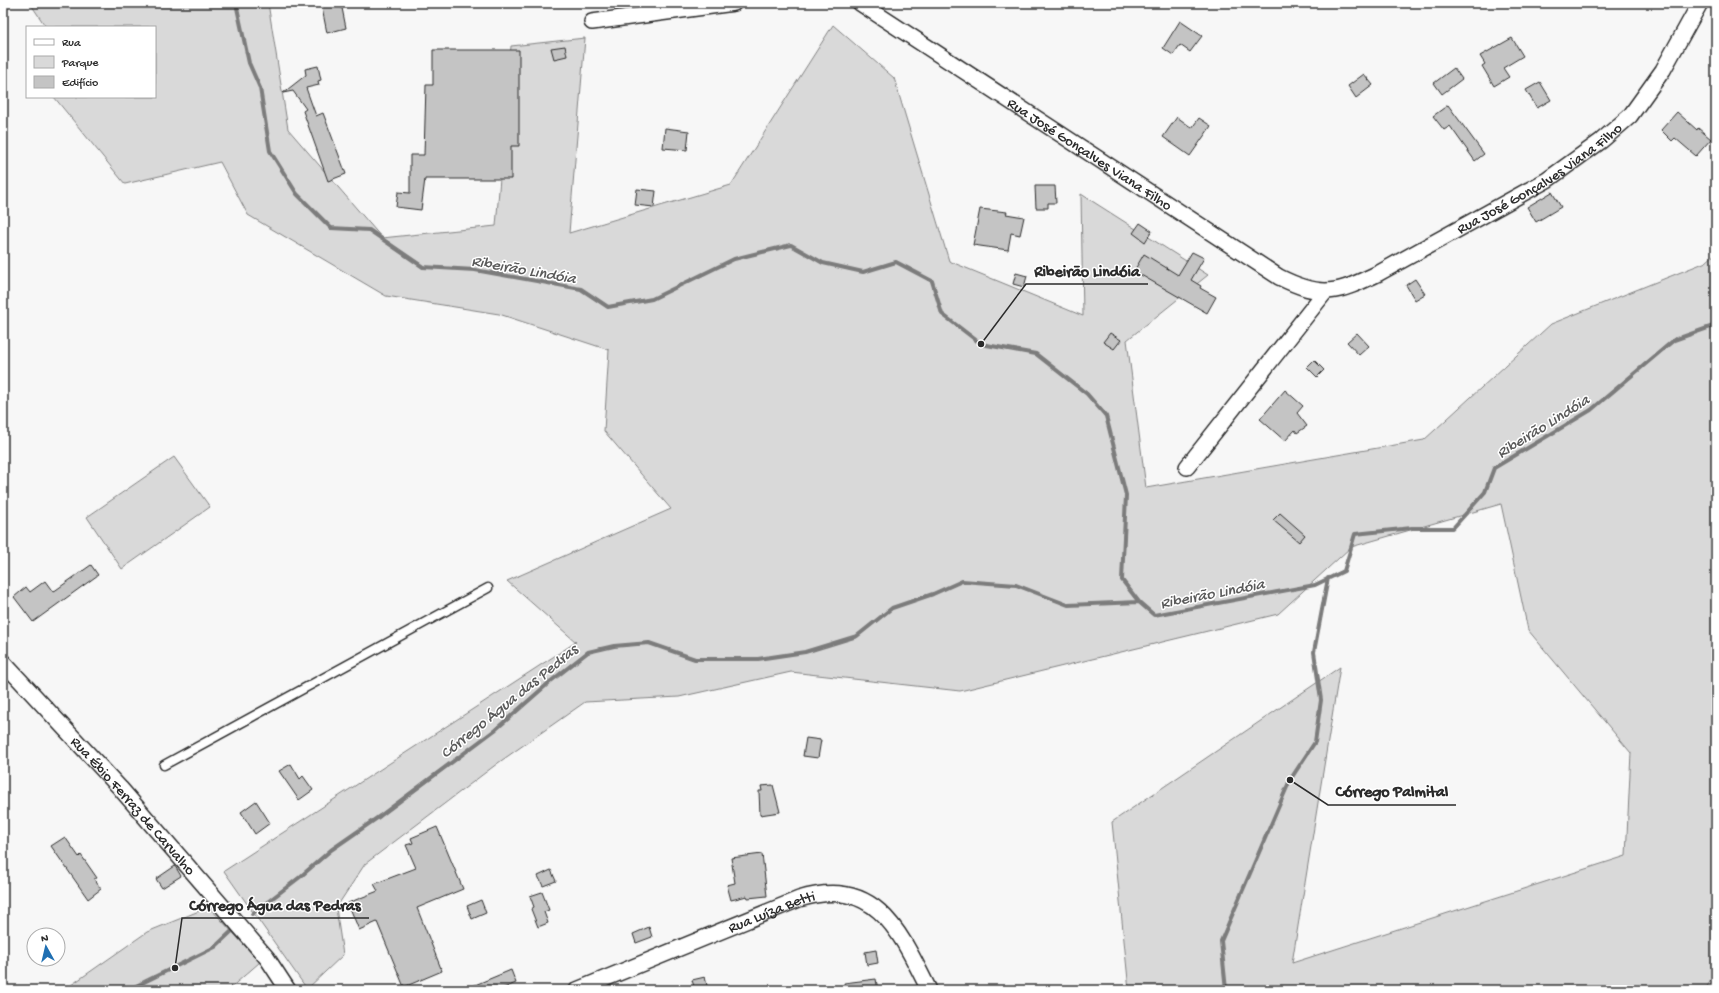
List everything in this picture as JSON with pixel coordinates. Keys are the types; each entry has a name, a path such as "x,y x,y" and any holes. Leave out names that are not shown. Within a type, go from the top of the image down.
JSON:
{"street":[{"path":"592,22 734,3"},
{"name":"Rua José Gonçalves Viana Filho","path":"860,3 1279,277 1299,287 1326,292 1352,285 1379,272 1546,180 1601,141 1630,116 1663,70 1700,3"},
{"path":"1187,467 1326,292"},
{"name":"Rua Ébio Ferraz de Carvalho","path":"3,662 131,800 267,958 288,990"},
{"name":"Rua Luíza Betti","path":"577,990 799,899 818,893 845,894 869,903 890,921 904,941 930,990"}],"lane":[{"path":"164,765 488,588"}],"green space":[{"path":"30,3 268,3 288,129 382,238 496,226 511,46 585,38 569,233 731,185 833,25 894,78 949,261 1083,316 1081,194 1208,275 1127,340 1146,488 1424,440 1551,324 1706,262 1716,253 1716,979 1711,980 1705,990 1129,990 1112,822 1340,667 1292,963 1626,856 1631,753 1528,630 1501,504 1351,547 1278,614 960,691 791,672 679,697 585,702 498,763 365,864 336,908 343,955 307,989 224,871 576,642 507,581 671,509 604,431 609,350 499,314 386,296 248,215 220,162 125,184 55,98 156,98 156,26 45,26"},
{"path":"174,457 210,507 122,569 87,517"},
{"path":"209,907 260,962 228,990 64,990 147,932"}],"building":[{"path":"321,3 341,3 346,28 327,33"},
{"path":"1180,21 1202,36 1190,52 1180,45 1173,55 1163,48"},
{"path":"1512,38 1523,56 1503,68 1509,77 1494,86 1482,66 1485,64 1480,56"},
{"path":"565,46 567,56 554,59 551,48"},
{"path":"433,50 519,50 519,146 511,146 511,179 425,179 421,210 396,207 398,192 410,193 410,155 424,155 426,85 433,85"},
{"path":"318,66 321,80 318,81 319,85 306,88 316,116 323,113 346,174 328,181 303,111 306,109 293,91 283,93 306,75 305,69"},
{"path":"1454,68 1462,79 1442,94 1434,83"},
{"path":"1364,74 1373,85 1356,98 1348,86"},
{"path":"1540,82 1551,100 1537,108 1526,90"},
{"path":"1448,105 1484,154 1475,161 1450,126 1444,130 1433,116"},
{"path":"1677,112 1697,130 1698,128 1711,139 1696,156 1675,138 1672,141 1661,130"},
{"path":"1177,117 1192,128 1199,118 1211,126 1190,156 1163,137"},
{"path":"665,128 689,131 687,150 663,148"},
{"path":"1035,186 1055,186 1056,203 1048,203 1048,208 1036,208"},
{"path":"637,189 656,191 654,207 635,205"},
{"path":"1552,192 1561,207 1536,222 1527,207"},
{"path":"980,209 1007,212 1006,214 1024,217 1020,235 1011,233 1008,250 973,245"},
{"path":"1140,223 1152,231 1145,242 1133,233"},
{"path":"1192,252 1204,258 1191,280 1201,286 1200,288 1216,297 1207,313 1134,271 1144,254 1178,275"},
{"path":"1016,273 1027,276 1024,287 1013,284"},
{"path":"1415,279 1425,294 1415,300 1406,285"},
{"path":"1110,333 1121,340 1114,349 1103,342"},
{"path":"1357,333 1369,346 1359,355 1347,342"},
{"path":"1314,360 1324,370 1317,377 1307,367"},
{"path":"1285,390 1303,406 1297,413 1307,426 1297,433 1295,430 1285,441 1260,419"},
{"path":"1280,513 1305,535 1299,542 1273,520"},
{"path":"91,565 98,575 33,622 14,597 26,587 30,592 45,581 53,592"},
{"path":"806,738 821,740 818,758 803,756"},
{"path":"291,764 300,779 303,776 313,790 299,800 279,771"},
{"path":"773,785 780,812 760,815 759,791 762,791 761,786"},
{"path":"256,801 270,823 255,834 241,812"},
{"path":"437,827 463,889 417,908 442,971 404,987 377,922 359,930 348,903 378,891 374,884 416,868 406,845 413,843 411,838"},
{"path":"65,837 79,857 81,855 97,878 94,879 101,889 88,899 51,846"},
{"path":"762,854 767,896 748,898 747,896 731,900 727,885 735,883 731,858"},
{"path":"175,866 181,876 162,888 156,879"},
{"path":"551,870 556,881 543,886 538,876"},
{"path":"542,892 549,910 544,912 548,923 538,927 531,909 534,907 530,896"},
{"path":"481,900 486,913 472,919 467,906"},
{"path":"649,927 652,937 636,943 633,934"},
{"path":"876,950 878,963 867,965 865,952"},
{"path":"511,970 516,983 499,990 463,990"},
{"path":"705,977 708,990 695,990 692,980"},
{"path":"876,979 878,990 845,990 844,983"}],"waterway":[{"name":"Ribeirão Lindóia","path":"236,3 249,63 260,88 270,151 297,194 331,228 369,230 423,267 475,270 581,289 608,307 652,299 734,259 791,245 823,263 863,272 896,262 932,281 942,314 981,344 1036,354 1087,394 1106,416 1126,495 1122,580 1139,602 1154,615 1315,585 1344,571 1355,534 1412,528 1453,528 1485,492 1494,468 1591,410 1674,340 1716,325"},
{"path":"1226,990 1221,941 1290,780 1315,742 1321,700 1314,652 1328,578"},
{"name":"Córrego Água das Pedras","path":"252,914 300,877 331,850 380,816 495,730 551,681 588,652 614,646 649,643 695,659 758,659 805,652 857,636 892,608 933,594 962,581 1016,585 1068,605 1139,602"},
{"name":"Córrego Água das Pedras","path":"128,990 215,947 233,930"}],"place":[{"name":"Ribeirão Lindóia","path":"981,344"},
{"name":"Córrego Palmital","path":"1290,780"},
{"name":"Córrego Água das Pedras","path":"175,968"}]}
